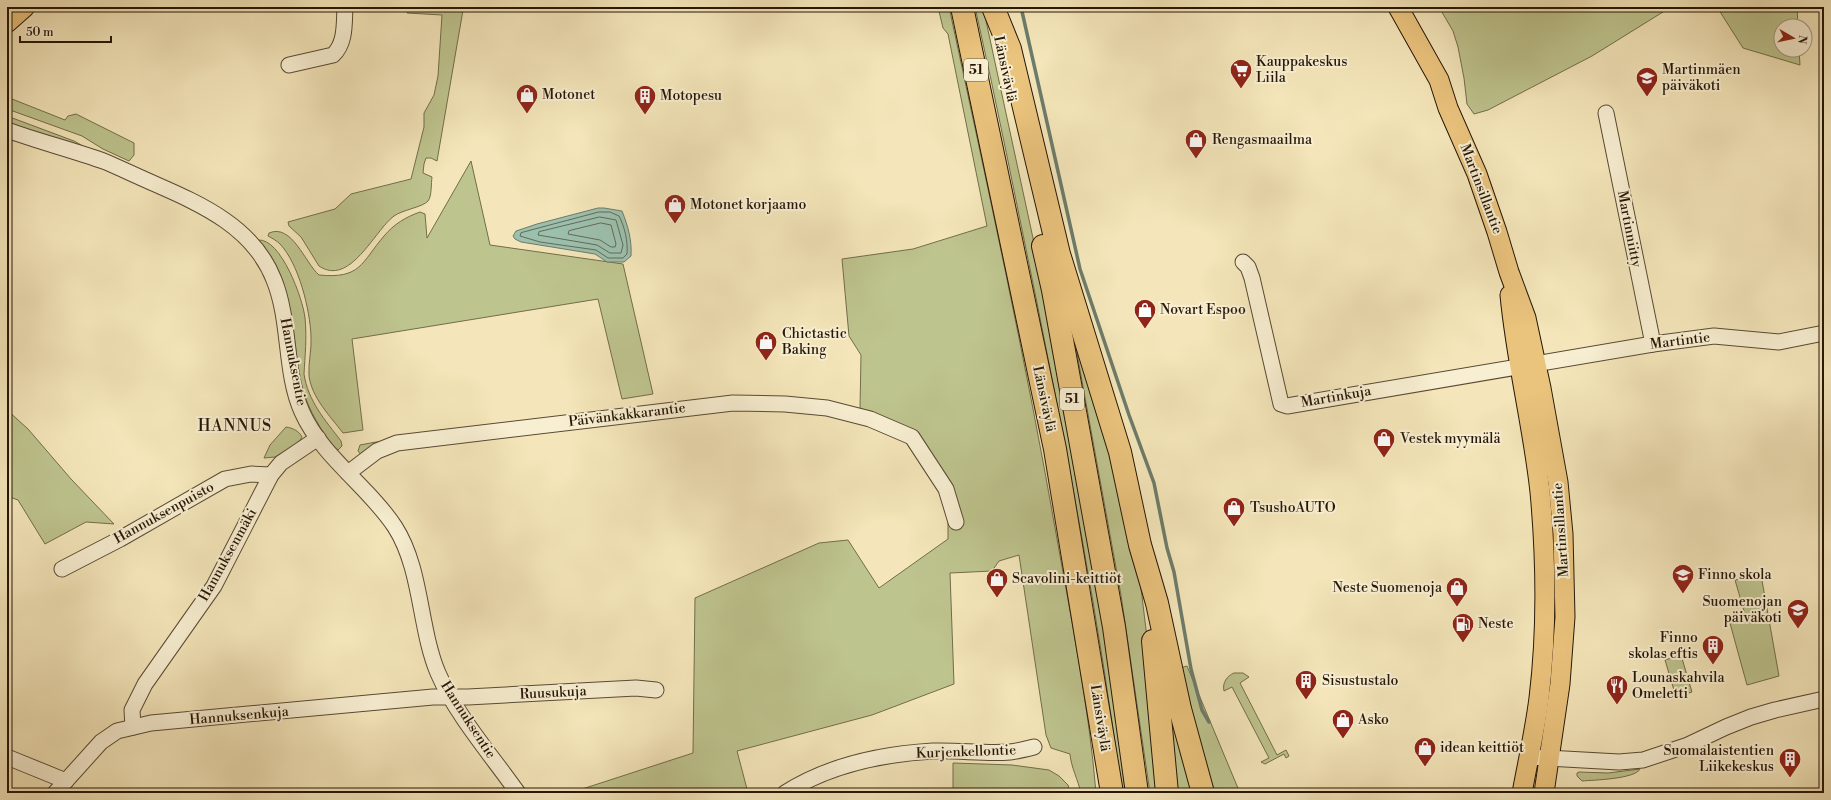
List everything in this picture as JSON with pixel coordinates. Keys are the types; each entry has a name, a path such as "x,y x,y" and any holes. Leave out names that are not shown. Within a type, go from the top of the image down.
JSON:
{"highway":[{"name":"Länsiväylä","path":"962,7 1055,449 1112,793"},
{"name":"Länsiväylä","path":"992,7 1053,290 1114,627 1137,793"},
{"path":"992,7 1010,49 1059,254 1120,452 1140,545 1154,645 1167,793"},
{"path":"1140,545 1157,602 1180,709 1203,793"},
{"path":"1086,633 1102,793"}],"main road":[{"path":"7,23 25,7"},
{"name":"Martinsillantie","path":"1385,7 1430,87 1448,108"},
{"name":"Martinsillantie","path":"1398,7 1439,80 1448,108 1480,182 1497,232 1509,272 1512,321 1528,364 1558,482 1563,534 1565,617 1563,653 1550,758 1544,793"},
{"name":"Martinsillantie","path":"1522,793 1539,690 1543,640 1544,582 1540,490 1534,447 1528,364"}],"street":[{"path":"289,65 333,55 338,50 342,38 345,7"},
{"name":"Martinniitty","path":"1606,114 1653,344"},
{"name":"Hannuksentie","path":"7,130 105,162 199,204 222,217 241,232 266,261 281,298 292,373 302,411 318,438 395,526 406,547 438,672 450,698 518,793"},
{"name":"Martinkuja","path":"1243,262 1248,267 1252,278 1281,404 1287,406 1528,364"},
{"name":"Martintie","path":"1528,364 1714,336 1779,342 1824,333"},
{"name":"Päivänkakkarantie","path":"348,473 377,451 397,443 733,403 785,404 827,408 870,419 912,437 946,489 956,522"},
{"name":"Hannuksenmäki","path":"133,727 132,710 145,684 214,586 271,474 281,463 318,438"},
{"name":"Hannuksenpuisto","path":"62,569 225,479 251,474 271,474"},
{"name":"Ruusukuja","path":"450,698 636,688 656,690"},
{"name":"Hannuksenkuja","path":"54,793 101,742 117,731 133,727 151,723 433,698 450,698"},
{"path":"1529,757 1619,762 1643,760 1688,745 1751,717 1824,699"},
{"name":"Kurjenkellontie","path":"785,793 808,779 835,768 882,758 933,751 1011,752 1034,747"},
{"path":"7,757 66,781"}],"green space":[{"path":"418,7 462,7 463,10 437,161 431,158 426,158 424,164 423,173 432,177 429,199 422,205 394,216 386,223 361,254 351,263 341,269 330,270 319,266 301,237 289,226 288,222 335,209 351,194 411,179 424,127 424,113 434,95 438,76 442,15 407,13 408,11"},
{"path":"938,7 949,7 1019,339 1080,666 1096,793 1081,793 1070,754 1051,748 1046,735 1019,555 999,561 992,571 950,573 954,684 872,715 737,751 747,789 750,793 570,793 693,753 695,598 819,543 848,540 879,588 948,539 948,486 918,435 860,408 861,355 849,336 842,259 913,249 987,226 948,34 943,28"},
{"path":"975,7 983,7 1036,252 1086,512 1129,793 1122,793 1094,607 1072,483 999,116"},
{"path":"1439,7 1671,7 1592,56 1488,110 1474,114 1467,104 1464,78 1458,47 1453,31"},
{"path":"1717,7 1797,7 1798,18 1773,18 1773,57 1743,48"},
{"path":"1777,58 1800,58 1800,65"},
{"path":"7,97 65,120 68,116 76,114 134,143 134,155 129,161 103,149 82,136 10,110 7,108"},
{"path":"7,116 74,141 97,154 13,125 7,122"},
{"path":"471,161 490,245 623,264 653,394 622,399 598,299 352,339 363,430 343,433 322,406 311,384 309,371 311,341 306,301 293,263 279,243 268,236 269,233 277,231 285,234 291,239 319,275 333,276 352,272 359,267 384,236 396,224 410,216 420,212 425,214 427,238"},
{"path":"258,240 267,242 275,249 289,271 295,284 305,318 306,339 304,374 306,384 313,402 341,441 342,446 338,450 334,449 320,428 306,398 299,371 286,291 280,273 271,256"},
{"path":"1074,337 1105,420 1140,580 1148,646 1161,793 1150,793 1121,595"},
{"path":"7,410 28,429 71,479 114,524 86,522 45,544 18,500 7,496"},
{"path":"286,427 299,433 302,437 299,442 275,457 264,458 270,445"},
{"path":"376,442 387,442 362,456 358,451 360,445"},
{"path":"1761,575 1779,676 1747,685 1728,616 1744,611 1735,580"},
{"path":"1681,655 1692,692 1676,697 1665,660"},
{"path":"1187,666 1240,793 1211,793 1180,668"},
{"path":"1234,673 1243,673 1249,677 1240,683 1277,755 1286,750 1289,756 1286,758 1284,754 1265,764 1261,762 1269,758 1232,687 1224,691 1226,680"},
{"path":"1164,677 1196,793 1174,793"},
{"path":"953,763 1012,765 1049,770 1059,776 1068,785 1070,793 953,793"},
{"path":"1640,769 1631,775 1614,778 1582,781 1577,776 1577,773 1579,772 1608,773"}],"water":[{"path":"598,208 622,211 631,244 631,256 624,262 607,262 595,254 521,242 513,236 516,231 537,224"}],"waterway":[{"path":"1021,7 1080,269 1129,415 1154,483 1167,548 1174,572 1191,669 1202,710 1209,722"}],"place":[{"name":"Kauppakeskus Liila","path":"1241,90"},
{"name":"Martinmäen päiväkoti","path":"1647,98"},
{"name":"Motonet","path":"527,114"},
{"name":"Motopesu","path":"645,116"},
{"name":"Rengasmaailma","path":"1196,160"},
{"name":"Motonet korjaamo","path":"675,224"},
{"name":"Novart Espoo","path":"1145,330"},
{"name":"Chictastic Baking","path":"766,362"},
{"name":"Vestek myymälä","path":"1384,458"},
{"name":"TsushoAUTO","path":"1234,528"},
{"name":"Finno skola","path":"1683,594"},
{"name":"Scavolini-keittiöt","path":"997,598"},
{"name":"Neste Suomenoja","path":"1457,608"},
{"name":"Suomenojan päiväkoti","path":"1798,630"},
{"name":"Neste","path":"1463,644"},
{"name":"Finno skolas eftis","path":"1713,666"},
{"name":"Sisustustalo","path":"1306,700"},
{"name":"Lounaskahvila Omeletti","path":"1617,706"},
{"name":"Asko","path":"1343,740"},
{"name":"idean keittiöt","path":"1425,768"},
{"name":"Suomalaistentien Liikekeskus","path":"1790,778"}],"district":[{"name":"HANNUS","path":"235,426"}]}
